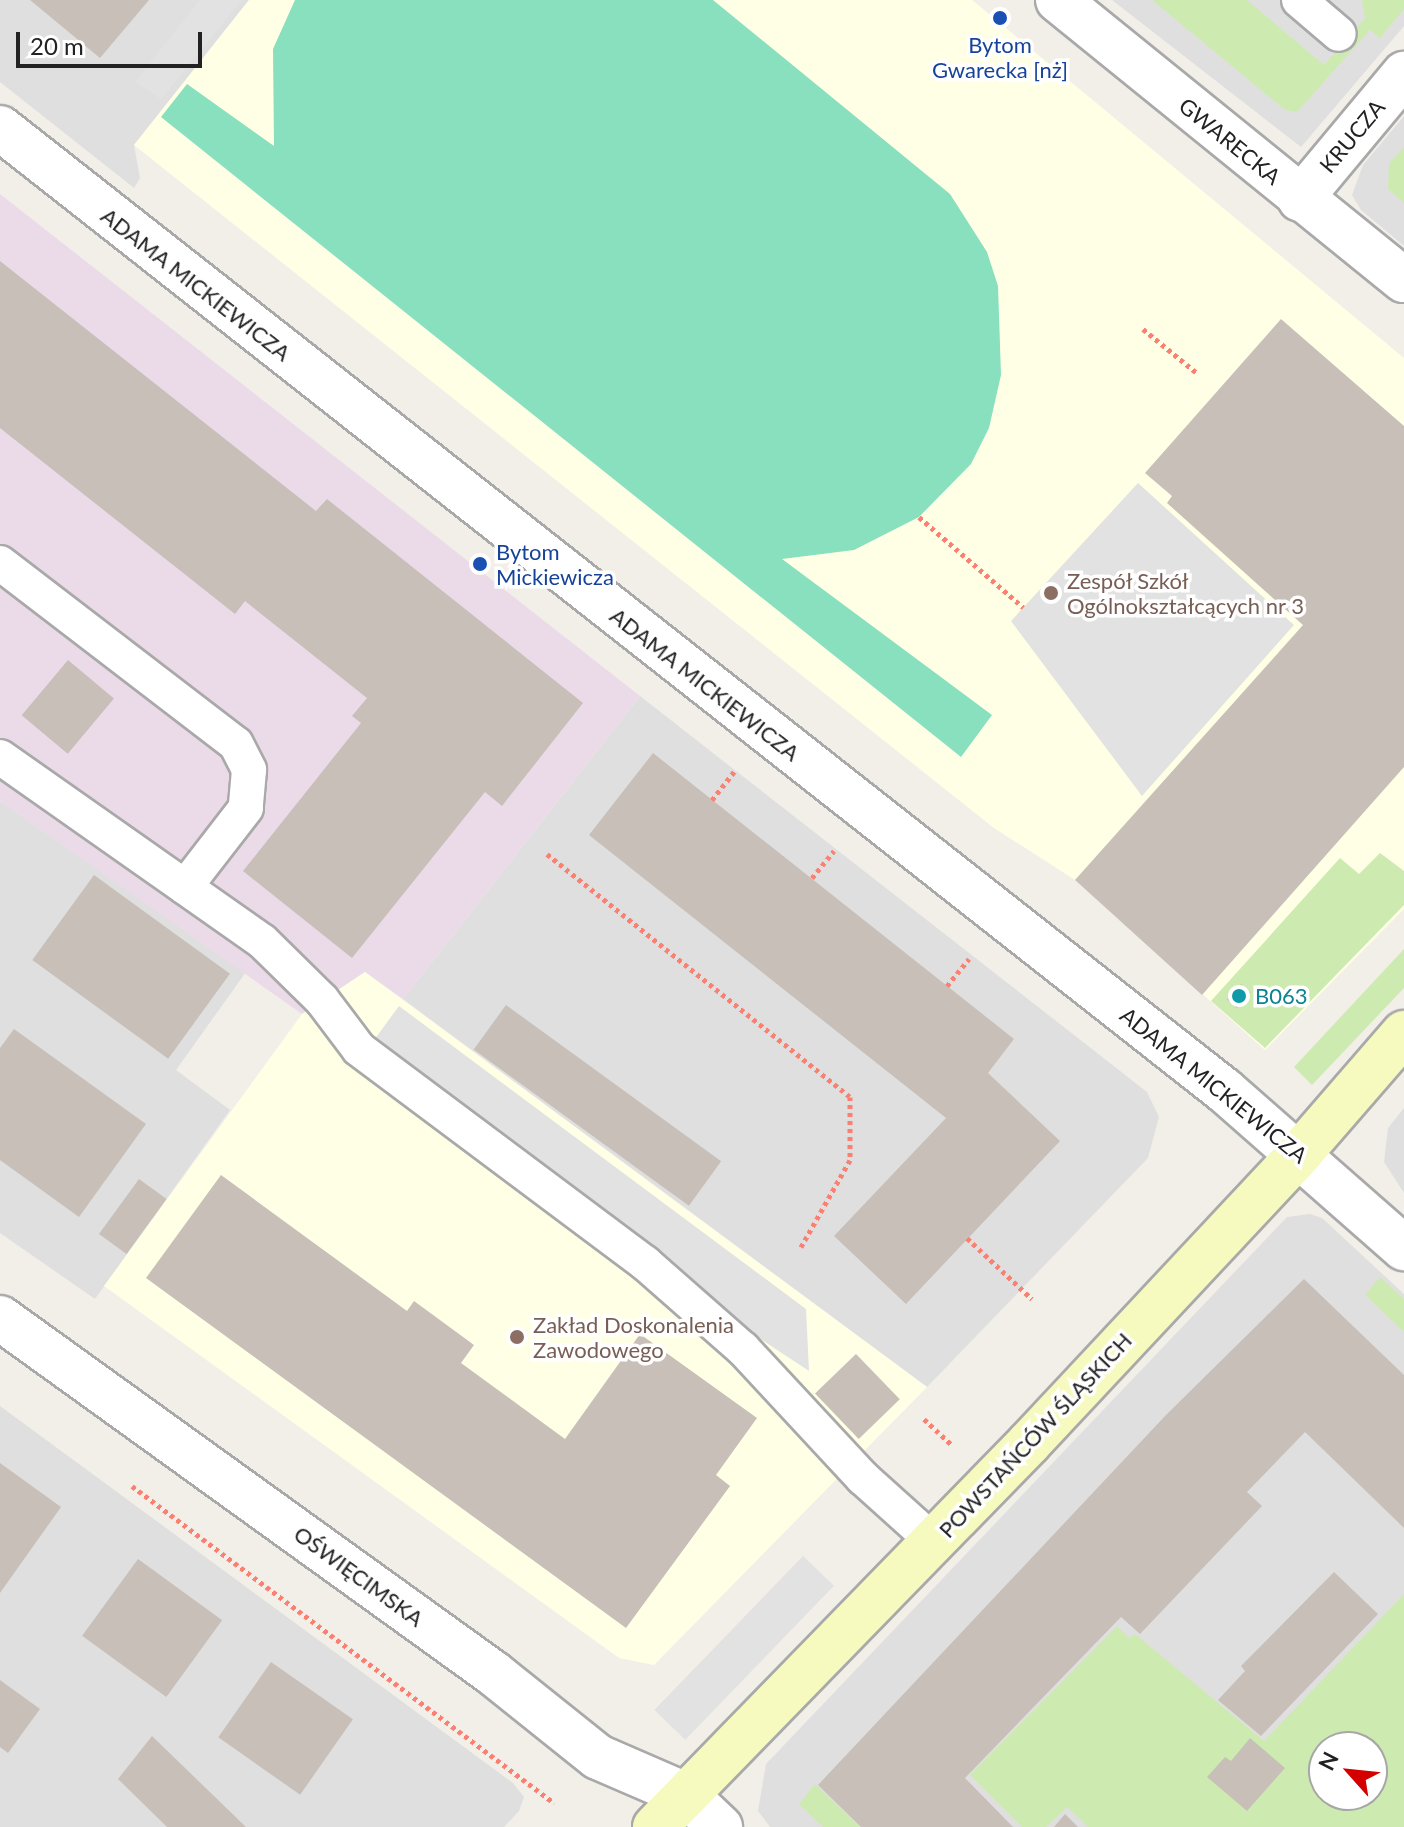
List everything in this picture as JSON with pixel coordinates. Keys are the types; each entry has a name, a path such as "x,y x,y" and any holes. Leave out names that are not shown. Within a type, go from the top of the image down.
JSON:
{"street":[{"name":"GWARECKA","path":"1074,5 1300,199 1404,280"},
{"name":"KRUCZA","path":"1300,199 1404,74"},
{"name":"ADAMA MICKIEWICZA","path":"0,128 1300,1153 1404,1248"},
{"name":"POWSTAŃCÓW ŚLĄSKICH","path":"655,1827 934,1542 1300,1153 1404,1033"},
{"name":"OŚWIĘCIMSKA","path":"0,1318 493,1673 598,1757 686,1795 720,1827"}],"lane":[{"path":"1299,0 1339,34"},
{"path":"0,563 236,744 249,770 246,808 185,887"},
{"path":"0,757 262,941 322,1000 359,1049 645,1263 732,1339 863,1478 934,1542"}],"path":[{"path":"1143,329 1197,373"},
{"path":"919,517 1023,607"},
{"path":"712,800 743,759"},
{"path":"812,878 844,839"},
{"path":"547,854 850,1097 850,1160 801,1247"},
{"path":"947,986 971,955"},
{"path":"967,1238 1032,1299"},
{"path":"126,1482 554,1803"}],"shaded area":[{"path":"0,0 249,0 134,145 140,178 134,188 0,82"},
{"path":"200,0 242,0 161,99 135,82"},
{"name":"Zespół Szkół Ogólnokształcących nr 3","path":"249,0 972,0 1404,358 1404,909 1265,1050 1075,880 994,828 134,145"},
{"path":"1112,0 1404,0 1404,26 1301,147"},
{"path":"1404,116 1404,246 1361,210 1352,195 1363,165"},
{"path":"0,194 640,696 403,999 365,972 302,1014 0,801"},
{"path":"1138,483 1294,625 1142,796 1011,621"},
{"path":"640,696 1147,1092 1159,1117 1148,1158 927,1387 403,999"},
{"path":"0,801 246,972 176,1070 230,1110 95,1299 0,1233"},
{"name":"Zakład Doskonalenia Zawodowego","path":"365,972 927,1387 654,1665 619,1658 104,1286 302,1014"},
{"path":"399,1006 806,1309 809,1371 753,1334 374,1040"},
{"path":"1404,1108 1404,1193 1384,1162 1388,1128"},
{"path":"1310,1214 1322,1218 1404,1294 1404,1827 770,1827 758,1811 766,1764 1287,1217"},
{"path":"0,1406 513,1783 524,1797 519,1811 504,1827 0,1827"},
{"path":"803,1556 834,1586 685,1740 654,1710"}],"green space":[{"path":"295,0 713,0 950,194 987,252 998,286 1001,375 989,428 971,464 919,517 854,550 782,559 992,715 961,757 161,117 187,84 274,146 273,49"},
{"path":"1152,0 1247,0 1324,65 1365,18 1362,0 1404,0 1404,9 1380,38 1370,30 1297,112 1285,110"},
{"path":"1404,147 1404,203 1388,189 1389,163"},
{"path":"1380,853 1404,871 1404,905 1265,1048 1211,1001 1340,858 1359,874"},
{"path":"1404,949 1404,988 1312,1085 1294,1067"},
{"path":"1380,1277 1404,1299 1404,1332 1365,1295"},
{"path":"1404,1594 1404,1827 1088,1827 1067,1807 1046,1827 1022,1827 970,1775 1117,1626 1129,1638 1135,1634 1264,1741"},
{"path":"815,1784 860,1827 823,1827 799,1804"}],"building":[{"path":"30,0 149,0 100,58"},
{"path":"0,261 316,511 327,499 583,703 502,806 485,792 352,958 243,871 361,723 352,716 367,698 245,601 235,614 0,428"},
{"path":"1281,319 1404,426 1404,767 1202,995 1075,880 1303,625 1167,503 1172,496 1145,473"},
{"path":"68,660 114,699 68,754 22,715"},
{"path":"653,753 1014,1039 988,1073 1060,1141 906,1304 834,1236 946,1118 589,835"},
{"path":"94,875 230,974 168,1059 32,960"},
{"name":"B063","path":"1241,984 1251,993 1237,1008 1227,1000"},
{"path":"506,1005 721,1161 689,1206 474,1049"},
{"path":"14,1029 146,1124 79,1217 0,1160 0,1048"},
{"path":"221,1175 407,1311 414,1301 474,1345 461,1363 565,1439 640,1334 757,1418 716,1475 730,1486 626,1628 146,1278"},
{"path":"139,1179 167,1199 127,1254 99,1234"},
{"path":"1304,1279 1404,1375 1404,1528 1305,1432 1247,1492 1262,1506 1140,1634 1121,1617 965,1778 1013,1827 861,1827 818,1785 1166,1415"},
{"path":"856,1354 900,1399 859,1439 815,1394"},
{"path":"0,1463 61,1507 0,1593"},
{"path":"138,1559 222,1620 166,1697 82,1636"},
{"path":"1334,1572 1378,1614 1261,1736 1218,1700 1245,1671 1241,1666"},
{"path":"271,1662 353,1719 300,1795 218,1737"},
{"path":"0,1680 40,1709 8,1753 0,1747"},
{"path":"152,1736 246,1827 167,1827 118,1779"},
{"path":"1250,1738 1285,1768 1247,1811 1207,1777 1225,1757 1231,1761"},
{"path":"1065,1814 1078,1827 1054,1827"}],"place":[{"name":"Bytom Gwarecka [nż]","path":"1000,18"},
{"name":"Bytom Mickiewicza","path":"480,564"},
{"name":"Zespół Szkół Ogólnokształcących nr 3","path":"1051,593"},
{"name":"B063","path":"1239,996"},
{"name":"Zakład Doskonalenia Zawodowego","path":"517,1337"}]}
